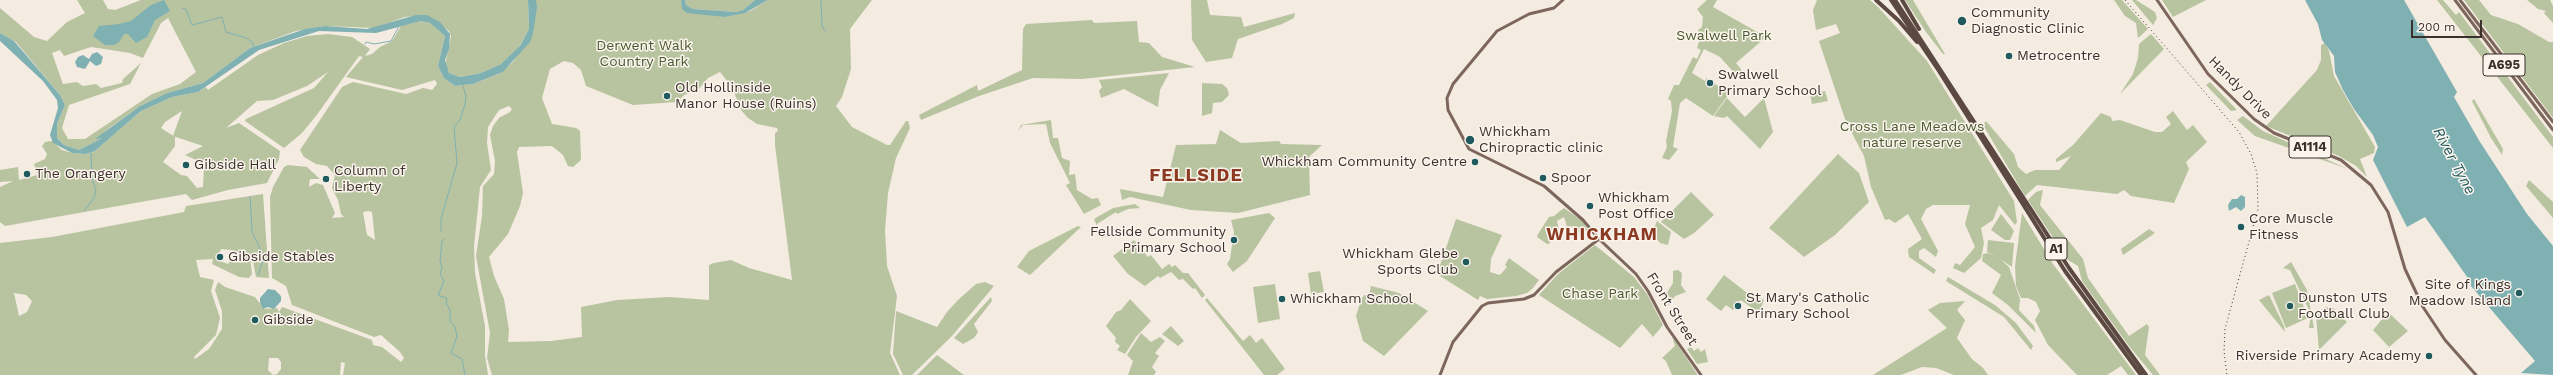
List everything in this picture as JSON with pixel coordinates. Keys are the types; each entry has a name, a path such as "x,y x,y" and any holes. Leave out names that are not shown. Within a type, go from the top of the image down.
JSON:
{"highway":[{"path":"1876,0 1908,30 1946,83"},
{"name":"A1","path":"1891,0 1946,83 2065,271 2130,357 2146,375"},
{"name":"A1","path":"1895,0 1943,71 2069,268 2130,357 2140,375"},
{"path":"1902,0 1943,71"},
{"path":"2130,357 2150,375"}],"main road":[{"name":"Front Street","path":"1563,0 1554,8 1529,14 1497,31 1453,84 1447,98 1447,106 1467,147 1483,158 1544,186 1583,220 1599,239 1639,277 1667,327 1701,375"},
{"name":"Handy Drive","path":"2157,0 2208,74 2238,105 2269,130 2336,158 2358,172 2380,198 2393,230 2408,276 2434,324 2476,375"},
{"name":"A695","path":"2455,0 2553,130"},
{"name":"A695","path":"2460,0 2553,122"},
{"path":"1440,375 1455,339 1482,306 1492,302 1532,297 1556,272 1599,239"}],"green space":[{"path":"77,0 103,0 108,9 115,10 141,0 528,0 529,29 517,51 501,64 481,73 460,77 449,73 445,65 451,36 449,31 427,15 405,17 374,28 325,26 296,31 250,48 203,83 167,93 140,106 108,129 99,138 102,138 79,150 64,145 57,138 57,124 65,105 60,95 16,42 0,33 0,8 34,37 47,41 67,22 85,13","holes":["168,18 196,72 180,84 152,94 85,139 68,139 62,128 69,105 130,84 141,63 123,79 122,83 101,88 96,84 83,86 77,82 63,84 52,53 60,50 64,56 91,47 130,53 143,58 161,23"]},
{"name":"Derwent Walk Country Park","path":"536,0 681,0 682,5 702,13 725,17 750,11 768,0 872,0 850,29 851,69 842,97 836,106 852,127 887,145 890,145 906,121 908,121 910,128 896,158 888,193 885,230 887,266 897,296 890,353 900,375 492,375 487,358 490,333 476,256 482,216 483,186 494,174 495,161 490,135 493,126 499,118 510,112 512,109 509,106 499,110 488,127 487,143 491,170 480,187 474,246 475,273 485,326 485,355 488,375 343,375 345,363 341,362 340,375 273,375 0,375 0,243 52,237 184,212 186,206 263,194 269,278 256,277 252,256 250,257 252,274 249,278 239,277 212,264 213,259 196,260 200,277 214,280 211,291 220,318 216,335 194,357 195,359 209,349 222,329 222,311 215,290 218,282 225,287 255,297 264,309 277,308 279,312 282,307 372,340 373,345 382,347 401,362 404,358 400,352 381,335 374,337 292,305 286,286 272,278 270,197 273,187 284,167 288,165 307,167 320,179 310,179 309,187 316,183 323,185 335,213 332,218 344,217 341,214 338,200 332,188 335,175 327,166 316,164 304,157 300,150 342,87 353,82 406,94 423,88 432,90 437,84 435,80 402,90 346,77 363,57 359,56 316,116 302,133 284,148 245,121 246,119 314,88 328,72 307,86 273,100 257,101 226,128 239,123 280,151 279,159 267,183 228,190 192,200 186,194 5,226 0,222 0,187 13,181 0,182 0,170 18,167 19,180 41,174 37,174 34,164 45,159 47,154 42,146 45,142 52,141 62,150 72,153 86,154 95,151 141,111 172,97 198,92 206,87 208,90 258,55 284,43 307,36 328,34 352,37 370,49 365,56 372,54 380,47 392,41 401,26 421,21 430,23 445,36 438,66 444,78 455,86 473,84 501,73 513,62 533,34","holes":["564,61 573,63 581,70 586,86 633,105 677,102 684,95 698,90 708,78 720,72 732,87 741,110 748,118 757,124 777,128 778,131 775,133 775,145 792,280 749,268 731,260 714,263 709,265 709,300 669,297 617,300 581,307 582,337 551,341 508,342 509,330 504,299 494,276 489,257 508,234 520,206 523,193 517,152 519,147 552,146 563,155 568,166 573,167 581,160 580,131 576,128 552,124 542,98 550,69","182,111 173,136 161,128 165,122","174,136 203,146 185,155 201,162 204,168 203,187 197,188 187,176 181,175 163,162 175,146","368,211 372,212 375,240 367,235 363,212","221,249 231,250 235,255 228,264 217,260","14,293 26,295 32,301 27,312 19,316","269,358 278,358 281,362 281,369 277,374 273,375 268,370"]},
{"path":"685,0 755,0 743,10 736,12 693,9 686,5"},
{"path":"1191,0 1207,0 1210,15 1241,17 1244,27 1295,13 1294,18 1282,24 1238,39 1232,58 1206,62 1192,40"},
{"name":"Swalwell Park","path":"1707,0 1717,0 1713,7 1766,37 1736,63 1743,72 1738,77 1720,57 1704,49 1692,73 1705,81 1707,78 1729,94 1713,116 1686,98 1680,103 1673,147 1678,149 1669,160 1662,158 1667,147 1666,141 1672,111 1671,101 1668,99 1674,85 1679,85 1693,57 1697,59 1701,50 1697,48 1701,35 1698,30 1702,27 1703,17 1697,9"},
{"name":"Cross Lane Meadows nature reserve","path":"1817,0 1870,0 1878,7 1927,61 2014,201 2017,222 2015,225 1999,205 1993,220 1981,228 1984,243 1981,258 1964,273 1953,268 1955,263 1960,265 1975,247 1965,224 1970,205 1933,205 1926,209 1921,219 1938,251 1936,257 1924,248 1919,251 1919,258 1936,270 1934,274 1909,257 1908,249 1922,239 1908,214 1895,223 1889,219 1885,220 1871,187 1864,156 1846,122 1819,41 1840,33 1836,24 1816,30 1813,10"},
{"path":"1905,0 1913,0 1945,54 1943,54 1926,32"},
{"path":"2114,0 2122,0 2148,29 2138,38 2136,23 2125,16"},
{"path":"2132,0 2136,0 2155,12 2157,18 2153,25"},
{"path":"2162,0 2206,0 2173,17"},
{"path":"2437,0 2443,0 2456,15 2459,12 2553,137 2553,148"},
{"path":"2464,0 2479,0 2491,15 2518,24 2549,42 2553,42 2553,118"},
{"path":"2527,0 2550,0 2553,6 2553,23 2544,13 2546,11 2538,9"},
{"path":"1092,20 1094,23 1137,21 1139,42 1149,43 1162,57 1195,67 1082,79 1033,78 979,96 921,120 919,115 977,85 978,91 1022,70 1023,29 1026,24"},
{"path":"2151,34 2164,49 2120,94 2133,74 2138,58 2139,44"},
{"path":"2325,43 2329,51 2334,76 2375,147 2374,153 2360,159 2367,177 2356,166 2339,156 2266,126 2317,70 2321,60 2321,45"},
{"path":"1169,73 1160,90 1158,107 1124,89 1101,98 1099,91 1102,87 1099,80"},
{"path":"2210,82 2237,110 2231,111 2206,85"},
{"path":"1202,83 1222,84 1227,88 1229,95 1222,102 1213,103 1212,113 1202,116"},
{"path":"1825,91 1828,101 1812,104 1810,94"},
{"path":"1727,98 1745,117 1764,98 1773,132 1760,149 1727,116 1724,118 1714,116"},
{"path":"2474,99 2503,149 2502,155 2491,138 2472,101"},
{"path":"2173,111 2187,130 2193,125 2207,142 2186,162 2189,169 2174,203 2131,196 2124,190 2117,194 2037,185 2025,196 1983,125 1986,121 2014,154 2018,167 2026,174 2035,170 2059,170 2071,156 2056,162 2056,159 2073,145 2101,113 2111,117 2112,121 2120,120 2155,132 2162,132 2171,124 2166,117"},
{"path":"2243,116 2263,131 2348,169 2255,136 2237,120"},
{"path":"1051,120 1053,138 1058,138 1062,158 1070,161 1069,175 1075,174 1077,190 1092,199 1098,198 1101,205 1084,214 1066,185 1070,183 1050,143 1046,124 1023,125 1018,131 1021,125"},
{"path":"1220,130 1241,143 1279,141 1281,144 1322,145 1309,157 1310,195 1238,213 1191,210 1130,197 1122,200 1120,189 1163,197 1176,145 1216,144"},
{"path":"1838,154 1859,173 1869,202 1835,235 1804,257 1769,228"},
{"path":"2529,180 2553,202 2553,218 2526,186"},
{"path":"2043,190 2040,205 2083,259 2088,278 2129,336 2147,324 2149,327 2145,355 2160,375 2153,375 2129,346 2082,281 2078,266 2068,260 2028,200 2036,192"},
{"path":"1691,192 1714,215 1694,233 1684,239 1661,222"},
{"path":"1135,204 1140,208 1128,209 1117,214 1116,212 1097,224 1102,234 1105,233 1107,236 1102,238 1094,219 1113,208"},
{"path":"1564,208 1584,222 1589,233 1587,233 1583,228 1580,235 1575,226 1567,227 1564,217 1557,221 1559,230 1553,229 1549,235 1552,239 1549,244 1547,244 1537,237 1538,234 1549,217 1554,216"},
{"path":"1269,213 1275,218 1247,261 1233,272 1227,264 1230,259 1234,232 1231,220"},
{"path":"2022,213 2053,264 2136,375 2128,375 2121,366 2107,375 2077,375 2048,345 2035,320 2040,311 2036,302 2028,298 2021,298 2016,286 2015,266"},
{"path":"2001,214 2014,231 2010,240 2005,240 1991,230"},
{"name":"Whickham Glebe Sports Club","path":"1456,219 1502,235 1491,259 1490,272 1500,275 1507,267 1505,265 1509,258 1539,280 1533,288 1527,293 1516,296 1487,299 1480,296 1478,300 1437,274"},
{"path":"1657,221 1671,232 1668,245 1660,243 1652,233"},
{"path":"1078,226 1081,227 1030,275 1017,267 1029,251"},
{"path":"2149,229 2155,233 2123,255 2121,249"},
{"path":"1134,240 1148,257 1151,255 1162,269 1169,264 1172,267 1175,265 1183,273 1188,273 1205,295 1202,298 1195,288 1193,289 1183,279 1179,280 1171,272 1160,278 1158,276 1145,286 1128,274 1113,256"},
{"path":"1988,240 2014,243 2012,267 2000,259 2009,267 2020,299 2019,310 2034,326 2036,333 2008,305 1992,293 2001,275 1982,261 1983,254 1988,253 1998,258 1987,252"},
{"name":"Chase Park","path":"1595,245 1634,277 1647,294 1663,325 1653,337 1642,324 1620,348 1539,295 1558,274"},
{"path":"2291,262 2307,290 2314,328 2309,328 2311,314 2290,270 2283,268"},
{"path":"1678,270 1682,273 1681,285 1686,292 1675,296 1669,305 1662,301 1673,283 1673,271"},
{"path":"1320,271 1324,292 1311,294 1308,273"},
{"name":"St Mary's Catholic Primary School","path":"1724,275 1746,292 1764,300 1759,313 1741,300 1733,310 1726,305 1721,311 1706,299"},
{"path":"1948,277 1995,305 2016,323 2033,346 2031,350 2004,317 1946,281"},
{"path":"985,282 994,286 952,336 912,375 903,375 893,354 896,311 937,327 947,312 958,300 976,284"},
{"path":"1275,284 1280,319 1258,323 1253,287"},
{"name":"Dunston UTS Football Club","path":"2295,284 2308,318 2286,328 2272,293"},
{"path":"1371,286 1399,293 1428,311 1384,356 1363,341 1356,316 1364,295 1369,296"},
{"path":"2269,295 2284,326 2285,332 2259,300"},
{"path":"991,297 992,301 974,324 978,332 974,338 963,344 954,338"},
{"path":"1207,298 1243,341 1250,335 1256,343 1262,338 1285,369 1277,375 1264,375 1205,300"},
{"path":"1130,299 1151,321 1136,337 1125,354 1117,350 1120,346 1115,342 1116,338 1106,326 1116,312 1121,310"},
{"path":"1965,301 1957,310 1965,320 1957,338 1972,359 1983,368 1988,375 1954,375 1936,368 1922,367 1901,375 1873,375 1947,328 1928,310 1940,303"},
{"path":"2325,307 2333,308 2347,322 2319,350 2316,317"},
{"path":"2388,312 2408,331 2389,347 2373,330"},
{"path":"1171,326 1184,341 1178,346 1162,334"},
{"path":"1141,333 1151,342 1160,337 1165,341 1155,353 1159,356 1152,367 1156,372 1154,375 1128,375 1133,361 1127,355"},
{"path":"1672,336 1697,375 1672,375 1666,361 1662,358 1675,346"},
{"path":"1691,347 1694,351 1698,348 1701,352 1705,349 1708,362 1697,364 1687,349"},
{"path":"937,355 964,375 917,375"}],"water":[{"path":"164,0 170,11 155,20 147,37 136,43 128,34 124,34 119,42 114,45 105,45 93,36 99,26 131,21 151,5"},
{"path":"528,0 536,0 537,7 533,34 530,42 503,72 473,84 455,86 444,78 438,66 445,36 430,23 421,21 376,33 319,31 259,50 198,92 172,97 141,111 95,151 86,154 72,153 53,143 50,135 58,108 57,100 43,81 0,41 0,33 14,41 60,95 65,105 57,124 57,138 64,145 79,150 102,138 95,139 140,106 167,93 203,83 250,48 305,29 325,26 367,29 416,15 427,15 440,22 450,34 449,49 445,60 449,73 460,77 481,73 501,64 520,46 529,29"},
{"path":"681,0 685,0 686,5 693,9 736,12 743,10 755,0 768,0 745,13 725,17 687,13 682,9"},
{"name":"River Tyne","path":"2305,0 2404,0 2457,92 2454,97 2480,142 2527,214 2553,246 2553,375 2521,373 2535,361 2471,286 2470,281 2425,217 2407,227 2373,160 2378,147 2373,135 2354,109 2343,90 2335,72 2334,56 2322,40 2318,24"},
{"path":"97,52 103,57 101,64 96,66 90,61 85,69 77,67 75,62 78,57 83,55 89,59 92,54"},
{"path":"2241,195 2245,197 2245,207 2241,211 2236,207 2229,211 2228,205 2232,199 2237,199"},
{"path":"268,289 275,290 281,296 281,301 274,309 268,307 263,309 260,303 260,298"}],"waterway":[{"path":"821,0 822,26 825,31"},
{"path":"182,8 186,9 192,25 222,17 226,32 246,38 252,42 254,47"},
{"path":"365,44 366,42 374,44 391,41 399,26"},
{"path":"441,231 441,219 457,163 454,127 460,120 465,104 466,96 463,86"},
{"path":"84,211 94,198 96,190 92,179 91,153"},
{"path":"250,197 252,232 264,257 258,275"},
{"path":"444,239 442,241 440,261 442,267 440,274 444,281 439,296 447,298 446,303 450,310 450,321 455,327 457,336 451,353 462,359 465,375"}],"railway":[{"path":"2125,0 2239,132 2251,154 2257,173 2258,209 2225,329 2224,351 2227,375"}],"place":[{"name":"Community Diagnostic Clinic","path":"1962,21"},
{"name":"Metrocentre","path":"2009,56"},
{"name":"Swalwell Primary School","path":"1710,83"},
{"name":"Old Hollinside Manor House (Ruins)","path":"667,96"},
{"name":"Whickham Chiropractic clinic","path":"1470,140"},
{"name":"Whickham Community Centre","path":"1475,162"},
{"name":"Gibside Hall","path":"186,165"},
{"name":"The Orangery","path":"27,174"},
{"name":"Spoor","path":"1543,178"},
{"name":"Column of Liberty","path":"326,179"},
{"name":"Whickham Post Office","path":"1590,206"},
{"name":"Core Muscle Fitness","path":"2241,227"},
{"name":"Fellside Community Primary School","path":"1234,240"},
{"name":"Gibside Stables","path":"220,257"},
{"name":"Whickham Glebe Sports Club","path":"1466,262"},
{"name":"Site of Kings Meadow Island","path":"2519,293"},
{"name":"Whickham School","path":"1282,299"},
{"name":"St Mary's Catholic Primary School","path":"1738,306"},
{"name":"Dunston UTS Football Club","path":"2290,306"},
{"name":"Gibside","path":"255,320"},
{"name":"Riverside Primary Academy","path":"2429,356"}],"district":[{"name":"FELLSIDE","path":"1196,176"},
{"name":"WHICKHAM","path":"1602,235"}]}
